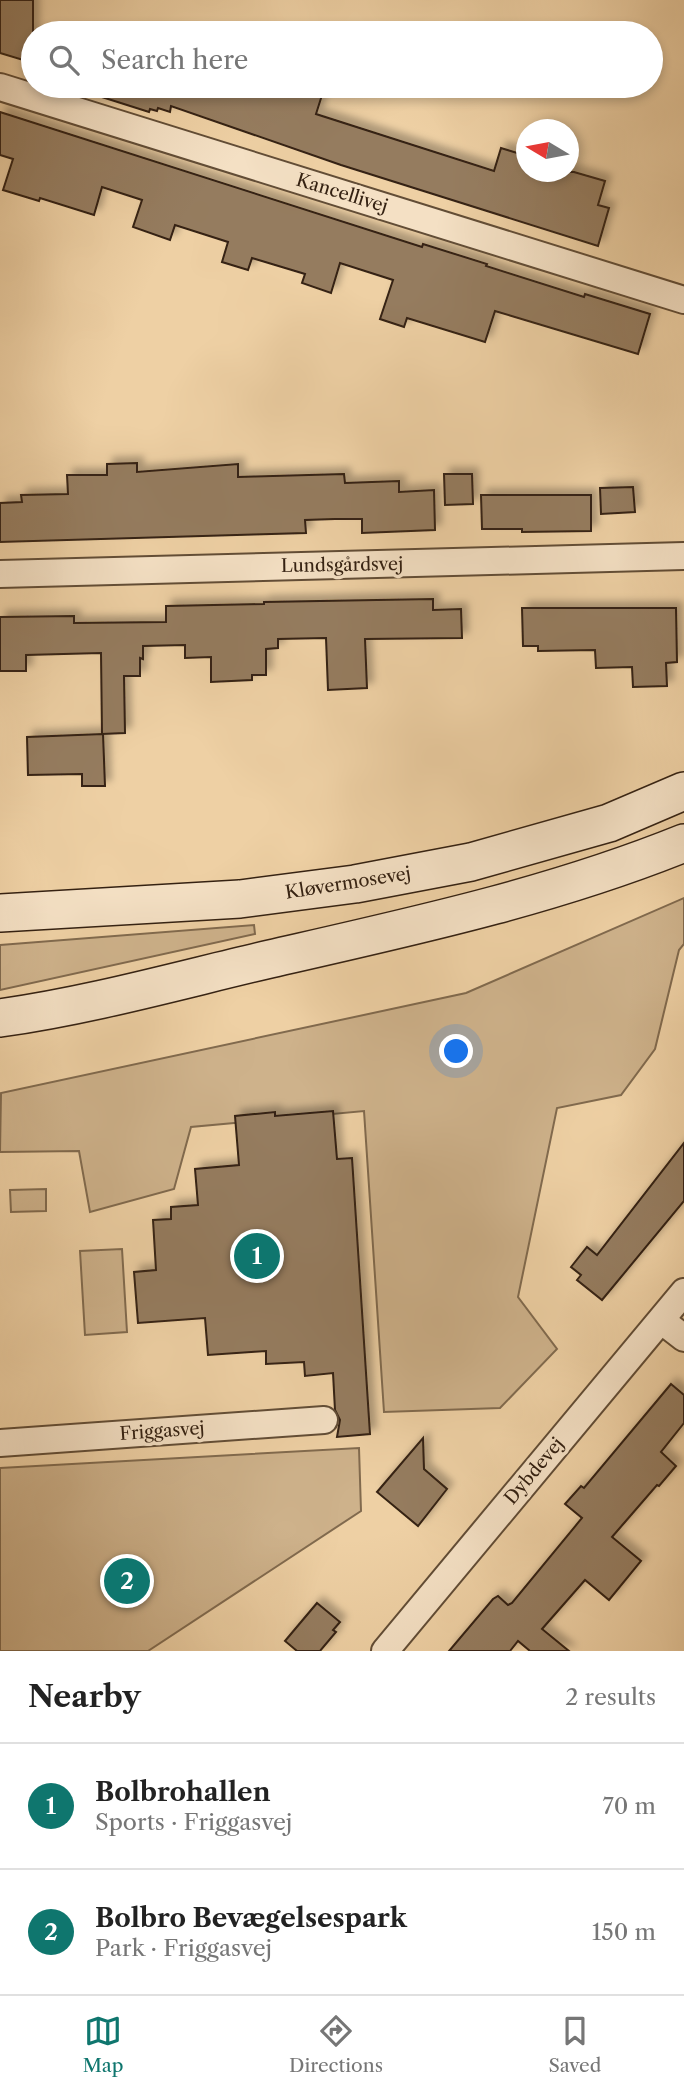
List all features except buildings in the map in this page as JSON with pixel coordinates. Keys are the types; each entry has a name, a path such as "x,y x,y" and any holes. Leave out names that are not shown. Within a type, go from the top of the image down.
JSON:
{"main road":[{"name":"Kløvermosevej","path":"0,913 240,899 355,884 484,859 609,823 684,791"},
{"path":"0,1018 56,1010 480,911 621,869 684,843"},
{"path":"0,1033 56,1010"}],"street":[{"name":"Kancellivej","path":"0,87 21,94"},
{"name":"Kancellivej","path":"35,98 684,300"},
{"name":"Lundsgårdsvej","path":"0,574 684,556"},
{"name":"Dybdevej","path":"385,1651 684,1292"},
{"path":"662,1321 684,1338"},
{"name":"Friggasvej","path":"0,1443 324,1420"}],"shaded area":[{"path":"684,898 684,944 679,950 655,1049 621,1095 557,1108 518,1297 557,1349 500,1408 384,1412 364,1111 191,1127 174,1189 90,1212 79,1151 0,1152 1,1093 466,993"},
{"path":"254,925 255,934 0,990 0,945"},
{"path":"46,1189 46,1211 11,1212 10,1190"},
{"path":"122,1249 127,1332 85,1335 80,1251"},
{"path":"359,1448 361,1511 148,1651 0,1651 0,1468"}],"place":[{"name":"Bolbrohallen","path":"257,1256"},
{"name":"Bolbro Bevægelsespark","path":"127,1581"}]}
